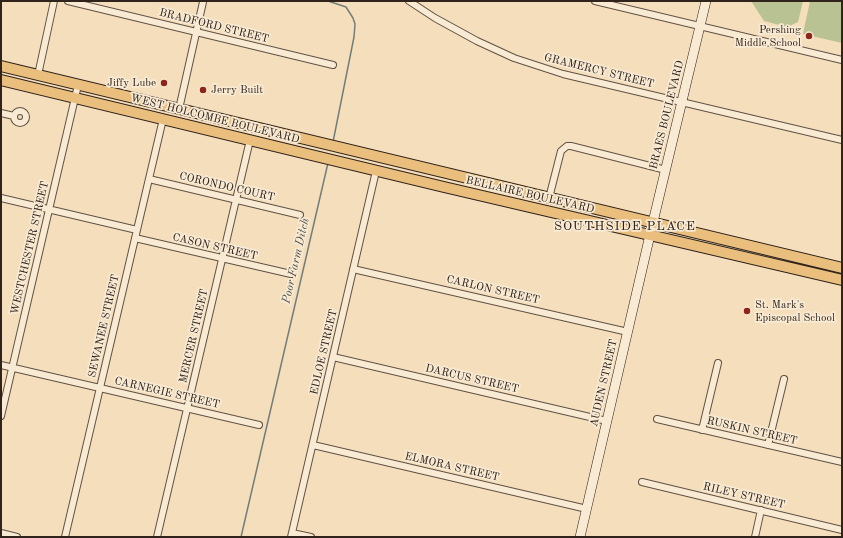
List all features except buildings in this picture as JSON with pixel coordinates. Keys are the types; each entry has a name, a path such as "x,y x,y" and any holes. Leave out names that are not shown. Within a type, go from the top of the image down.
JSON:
{"main road":[{"name":"WEST HOLCOMBE BOULEVARD","path":"1,66 380,157"},
{"path":"36,88 38,75"},
{"name":"WEST HOLCOMBE BOULEVARD","path":"1,80 376,171"},
{"path":"163,119 179,109"},
{"path":"247,125 250,140"},
{"path":"376,171 380,157"},
{"name":"BELLAIRE BOULEVARD","path":"380,157 842,268"},
{"name":"BELLAIRE BOULEVARD","path":"376,171 842,280"},
{"path":"444,187 447,173"},
{"path":"524,206 528,192"},
{"path":"740,256 743,244"},
{"path":"824,276 827,264"}],"street":[{"path":"38,75 54,1"},
{"name":"BRADFORD STREET","path":"68,1 333,65"},
{"name":"GRAMERCY STREET","path":"409,1 477,42 514,58 563,74 842,140"},
{"path":"595,1 842,60"},
{"name":"BRAES BOULEVARD","path":"650,235 706,1"},
{"path":"179,109 204,2"},
{"name":"WESTCHESTER STREET","path":"1,416 78,85"},
{"path":"1,113 14,116"},
{"name":"SEWANEE STREET","path":"65,537 163,119"},
{"name":"MERCER STREET","path":"157,537 250,140"},
{"path":"549,198 561,151 567,146 666,170"},
{"name":"EDLOE STREET","path":"292,535 376,171"},
{"name":"CORONDO COURT","path":"149,179 300,215"},
{"path":"1,198 137,230"},
{"name":"AUDEN STREET","path":"580,537 650,235"},
{"name":"CASON STREET","path":"135,238 291,274"},
{"name":"CARLON STREET","path":"353,268 628,332"},
{"name":"DARCUS STREET","path":"333,357 607,420"},
{"path":"702,430 718,363"},
{"name":"CARNEGIE STREET","path":"1,365 259,425"},
{"path":"768,445 784,379"},
{"name":"RUSKIN STREET","path":"657,420 842,462"},
{"name":"ELMORA STREET","path":"313,444 587,509"},
{"name":"RILEY STREET","path":"642,482 842,530"},
{"path":"755,537 761,510"},
{"path":"1,533 17,537"},
{"path":"292,535 311,537"}],"green space":[{"path":"751,1 803,1 798,22 787,27 764,21"},
{"path":"810,1 842,1 842,43 803,34"}],"waterway":[{"name":"Poor Farm Ditch","path":"328,1 346,7 355,24 354,37 333,142"},
{"name":"Poor Farm Ditch","path":"241,537 328,163"}],"place":[{"name":"Pershing Middle School","path":"809,36"},
{"name":"Jiffy Lube","path":"164,83"},
{"name":"Jerry Built","path":"203,90"},
{"name":"St. Mark's Episcopal School","path":"747,311"}],"district":[{"name":"SOUTHSIDE PLACE","path":"625,227"}]}
